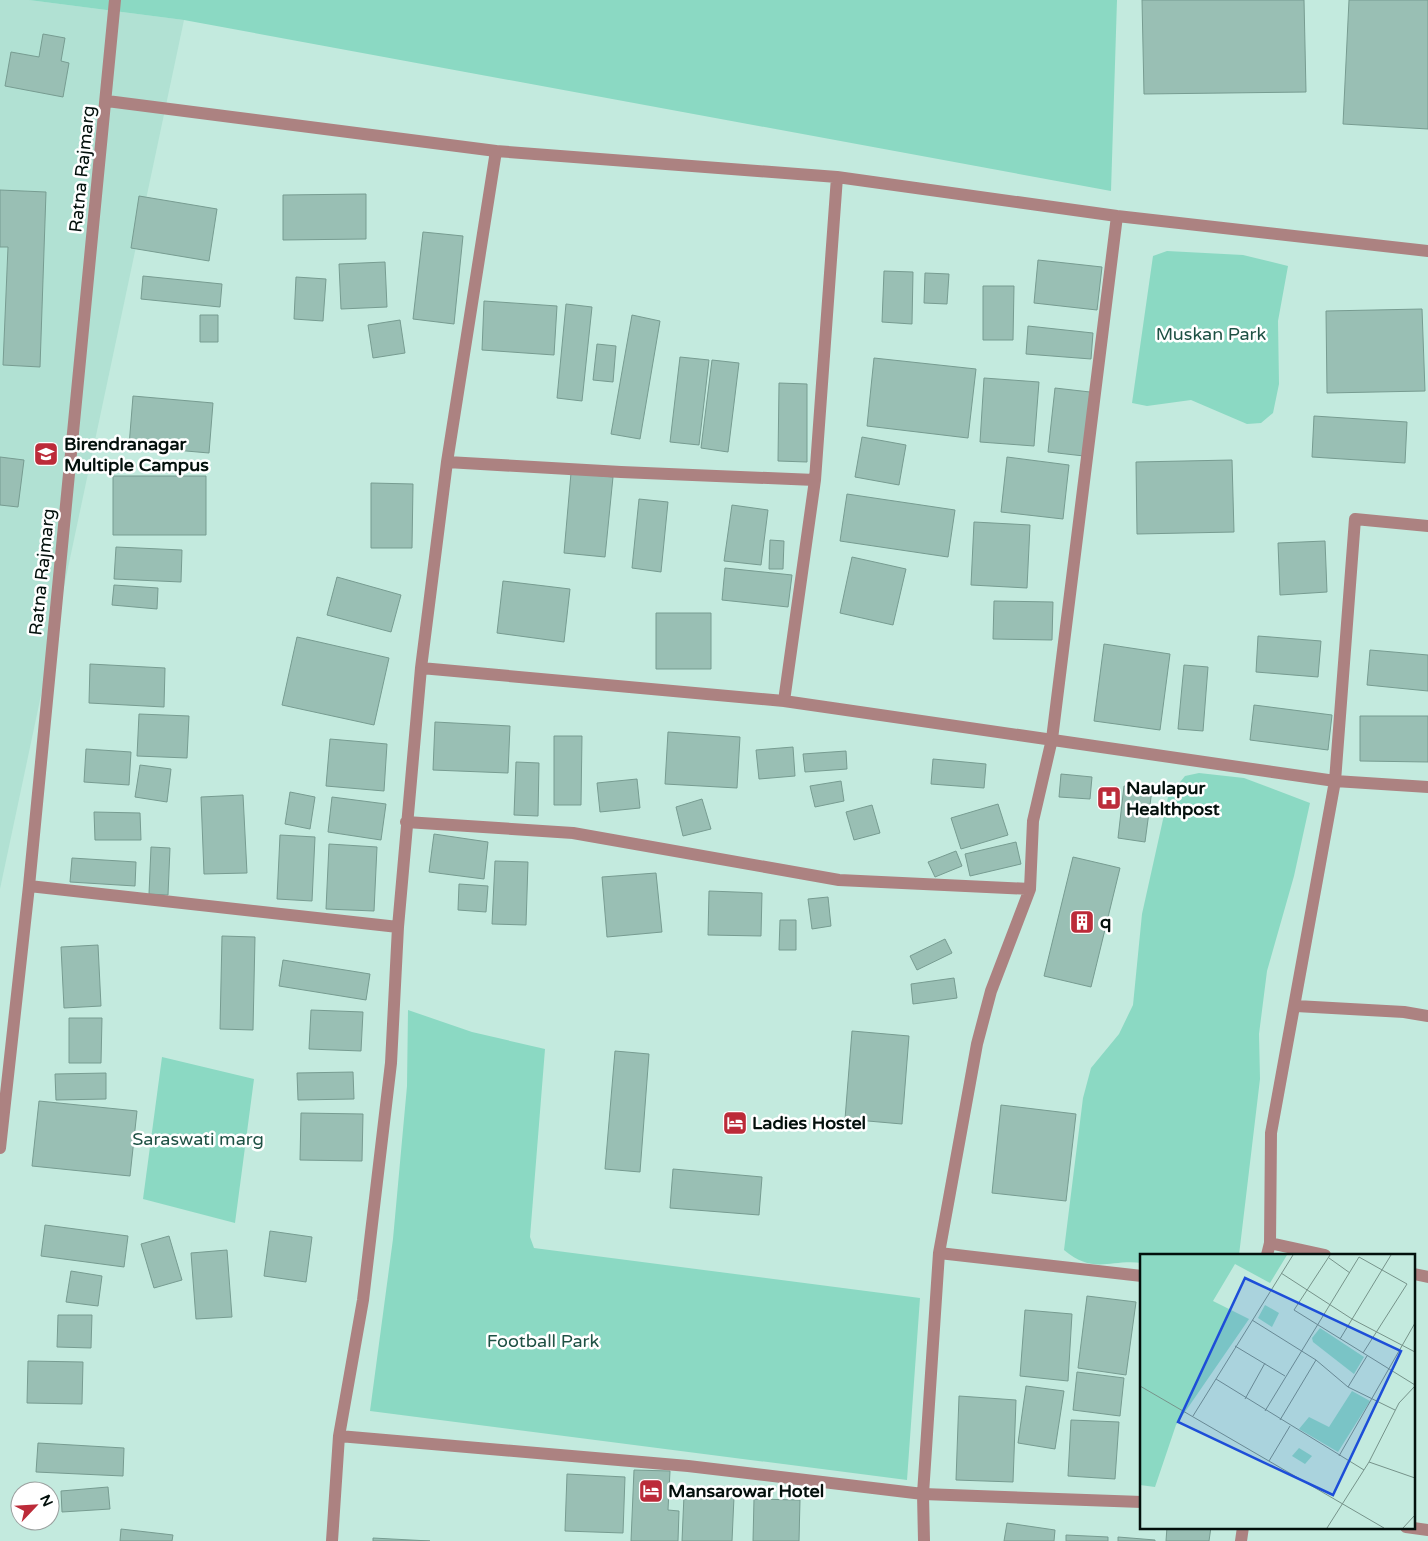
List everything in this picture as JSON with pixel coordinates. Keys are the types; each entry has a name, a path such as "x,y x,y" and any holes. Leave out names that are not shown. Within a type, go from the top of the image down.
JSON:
{"street":[{"name":"Ratna Rajmarg","path":"0,1148 29,886 107,101 115,0"},
{"path":"107,101 496,151 837,177 1117,216 1428,251"},
{"path":"332,1541 339,1436 363,1300 391,1063 398,927 421,668 447,462 496,151"},
{"path":"784,702 815,480 837,177"},
{"path":"924,1541 923,1494 940,1253 976,1044 990,991 1030,889 1033,821 1052,739 1117,216"},
{"path":"447,462 815,480"},
{"path":"1316,1254 1269,1249 1272,1132 1335,781 1355,519 1428,526"},
{"path":"421,668 784,702 1335,781 1428,787"},
{"path":"406,822 573,833 839,880 1030,889"},
{"path":"29,886 398,927"},
{"path":"1296,1006 1404,1012 1428,1016"},
{"path":"940,1253 1140,1276"},
{"path":"339,1436 688,1466 923,1494 1140,1502"},
{"path":"1241,1541 1243,1528"},
{"path":"1413,1528 1428,1530"}],"shaded area":[{"name":"Birendranagar Multiple Campus","path":"0,0 29,0 184,20 0,889"}],"green space":[{"path":"29,0 1117,0 1111,191 184,20"},
{"name":"Muskan Park","path":"1167,251 1243,255 1288,266 1278,321 1279,384 1273,413 1261,423 1247,424 1191,400 1147,406 1132,403 1153,256"},
{"path":"1199,773 1244,778 1310,803 1294,876 1267,971 1259,1034 1260,1079 1239,1254 1140,1254 1140,1263 1093,1264 1075,1258 1064,1250 1083,1098 1091,1068 1119,1034 1133,1005 1142,914 1168,797 1185,776"},
{"name":"Football Park","path":"408,1010 472,1032 545,1049 530,1237 534,1248 920,1298 907,1480 370,1411 393,1239 407,1086"},
{"name":"Saraswati marg","path":"162,1057 254,1079 235,1223 143,1199"}],"building":[{"path":"1142,0 1304,0 1306,92 1144,94"},
{"path":"1349,0 1428,0 1428,129 1343,124"},
{"path":"43,34 65,38 61,61 69,63 63,97 5,86 11,52 39,57"},
{"path":"0,190 46,192 40,367 3,365 8,247 0,247"},
{"path":"366,194 366,239 283,240 283,195"},
{"path":"139,196 217,209 209,261 131,248"},
{"path":"423,232 463,236 454,324 413,319"},
{"path":"1038,260 1102,267 1097,310 1034,303"},
{"path":"385,262 387,307 341,309 339,264"},
{"path":"884,271 913,272 912,324 882,322"},
{"path":"925,273 949,274 947,304 924,303"},
{"path":"143,276 222,284 220,307 141,299"},
{"path":"296,277 326,279 323,321 294,319"},
{"path":"983,286 1014,286 1013,340 983,340"},
{"path":"484,301 557,306 554,355 482,350"},
{"path":"566,304 592,307 582,401 557,398"},
{"path":"1422,309 1425,391 1327,393 1326,311"},
{"path":"200,315 218,315 218,342 200,342"},
{"path":"632,315 660,321 640,439 611,434"},
{"path":"400,320 405,353 373,358 368,325"},
{"path":"1028,326 1093,333 1091,359 1026,354"},
{"path":"597,344 616,346 613,382 593,380"},
{"path":"680,357 709,360 699,445 670,442"},
{"path":"874,358 976,369 968,438 867,426"},
{"path":"712,360 739,363 728,452 701,448"},
{"path":"984,378 1039,382 1034,446 980,442"},
{"path":"779,383 807,384 807,462 778,461"},
{"path":"1055,388 1090,392 1084,456 1048,452"},
{"path":"133,396 213,403 209,453 129,446"},
{"path":"1314,416 1407,422 1405,463 1312,457"},
{"path":"862,437 906,445 899,485 855,477"},
{"path":"0,457 24,460 18,507 0,505"},
{"path":"1007,457 1069,465 1063,519 1001,512"},
{"path":"1232,460 1234,532 1137,534 1136,462"},
{"path":"571,473 613,477 605,557 564,553"},
{"path":"113,476 206,476 206,535 113,535"},
{"path":"371,483 413,484 412,548 371,548"},
{"path":"847,494 955,510 948,557 840,541"},
{"path":"639,499 668,502 661,572 632,568"},
{"path":"732,505 768,510 761,565 724,561"},
{"path":"974,522 1030,525 1027,588 971,585"},
{"path":"770,540 784,541 783,569 769,569"},
{"path":"1325,541 1327,592 1280,595 1278,543"},
{"path":"116,547 182,550 181,582 114,579"},
{"path":"852,557 906,569 893,625 840,613"},
{"path":"725,568 792,575 788,607 722,600"},
{"path":"337,577 401,595 391,632 327,615"},
{"path":"503,581 570,589 564,642 497,633"},
{"path":"114,585 158,588 157,609 112,605"},
{"path":"994,601 1053,602 1052,640 993,639"},
{"path":"656,613 711,613 711,669 656,669"},
{"path":"1258,636 1321,641 1318,677 1256,672"},
{"path":"297,637 389,658 374,725 282,705"},
{"path":"1104,644 1170,654 1160,730 1094,721"},
{"path":"1370,650 1428,655 1428,691 1367,685"},
{"path":"90,664 165,668 164,707 89,703"},
{"path":"1184,665 1208,667 1203,731 1178,729"},
{"path":"1254,705 1332,715 1328,750 1250,740"},
{"path":"139,714 189,716 187,758 137,756"},
{"path":"1360,716 1428,716 1428,762 1360,761"},
{"path":"435,722 510,726 508,773 433,770"},
{"path":"668,732 740,737 737,788 665,784"},
{"path":"554,736 582,736 581,805 554,805"},
{"path":"330,739 387,744 384,791 326,786"},
{"path":"793,747 795,776 759,779 756,750"},
{"path":"86,749 131,752 129,785 84,782"},
{"path":"846,751 847,769 805,772 803,754"},
{"path":"933,759 986,764 984,788 931,784"},
{"path":"516,762 539,763 538,816 514,815"},
{"path":"140,765 171,769 167,802 135,797"},
{"path":"1061,774 1092,777 1090,799 1059,797"},
{"path":"637,779 640,808 600,812 597,783"},
{"path":"841,781 844,801 815,807 810,786"},
{"path":"1124,786 1152,790 1145,842 1118,838"},
{"path":"290,792 315,797 310,829 285,824"},
{"path":"243,795 247,873 204,874 201,797"},
{"path":"332,797 386,804 381,840 328,832"},
{"path":"702,799 711,829 683,836 676,807"},
{"path":"998,804 1008,835 961,849 951,818"},
{"path":"872,805 880,833 854,840 846,812"},
{"path":"94,812 140,813 141,840 95,840"},
{"path":"434,834 488,842 484,879 429,872"},
{"path":"280,835 315,837 312,901 277,899"},
{"path":"1016,842 1021,864 970,876 965,854"},
{"path":"329,844 377,847 374,911 326,909"},
{"path":"151,847 170,848 168,895 149,894"},
{"path":"956,851 962,866 935,877 928,862"},
{"name":"q","path":"1073,857 1120,868 1091,987 1044,976"},
{"path":"72,858 136,862 135,886 70,882"},
{"path":"495,861 528,862 526,925 492,924"},
{"path":"656,873 662,932 607,937 602,877"},
{"path":"459,884 488,886 486,912 458,910"},
{"path":"709,891 762,893 761,936 708,935"},
{"path":"828,897 831,926 812,929 808,899"},
{"path":"780,920 796,920 796,950 779,950"},
{"path":"222,936 255,937 253,1030 220,1029"},
{"path":"945,939 952,953 917,970 910,956"},
{"path":"98,945 101,1006 64,1008 61,947"},
{"path":"283,960 370,974 366,1000 279,986"},
{"path":"954,978 957,998 913,1004 911,984"},
{"path":"311,1010 363,1012 361,1051 309,1049"},
{"path":"69,1018 102,1018 101,1063 69,1063"},
{"path":"852,1031 909,1036 902,1124 845,1119"},
{"path":"615,1051 649,1054 640,1172 605,1169"},
{"path":"353,1072 354,1099 298,1100 297,1073"},
{"path":"106,1073 106,1099 56,1100 55,1074"},
{"path":"39,1101 137,1111 130,1176 32,1166"},
{"path":"1001,1105 1076,1114 1066,1201 992,1193"},
{"path":"301,1113 363,1114 362,1161 300,1160"},
{"path":"673,1169 762,1177 759,1215 670,1208"},
{"path":"45,1225 128,1236 124,1267 41,1256"},
{"path":"270,1231 312,1237 306,1282 264,1276"},
{"path":"169,1236 182,1280 154,1288 141,1244"},
{"path":"227,1250 232,1317 196,1319 191,1253"},
{"path":"71,1271 102,1276 98,1306 66,1302"},
{"path":"1087,1296 1136,1302 1126,1375 1078,1368"},
{"path":"1025,1310 1072,1314 1068,1381 1020,1376"},
{"path":"58,1315 92,1315 91,1348 57,1347"},
{"path":"28,1361 83,1362 82,1404 27,1403"},
{"path":"1077,1372 1124,1378 1120,1416 1073,1410"},
{"path":"1026,1386 1064,1391 1055,1449 1018,1443"},
{"path":"959,1396 1016,1400 1013,1482 956,1480"},
{"path":"1071,1420 1119,1422 1115,1479 1068,1476"},
{"path":"38,1443 124,1448 123,1476 36,1472"},
{"name":"Mansarowar Hotel","path":"634,1470 670,1471 668,1510 679,1511 678,1541 631,1541"},
{"path":"567,1474 625,1477 623,1533 565,1531"},
{"path":"108,1487 110,1509 62,1512 61,1491"},
{"path":"684,1495 734,1497 732,1541 682,1541"},
{"path":"754,1499 800,1500 799,1541 753,1541"},
{"path":"1007,1523 1055,1530 1054,1541 1004,1541"},
{"path":"1167,1528 1211,1528 1209,1541 1166,1541"},
{"path":"121,1529 173,1535 172,1541 120,1541"},
{"path":"1066,1535 1108,1537 1108,1541 1066,1541"},
{"path":"1118,1537 1155,1540 1155,1541 1118,1541"},
{"path":"373,1538 430,1541 373,1541"}],"place":[{"name":"Birendranagar Multiple Campus","path":"46,454"},
{"name":"Naulapur Healthpost","path":"1109,798"},
{"name":"q","path":"1082,922"},
{"name":"Ladies Hostel","path":"735,1123"},
{"name":"Mansarowar Hotel","path":"651,1491"}]}
